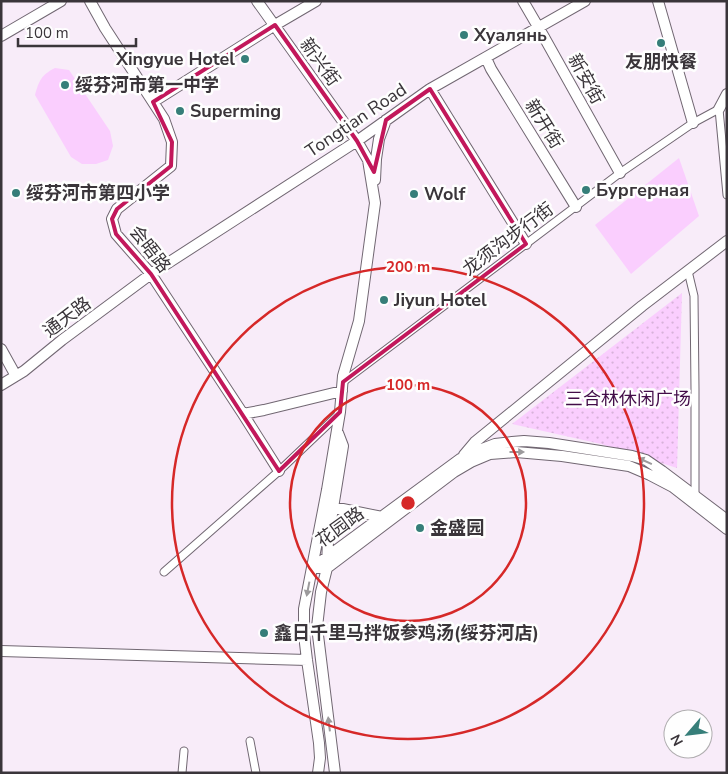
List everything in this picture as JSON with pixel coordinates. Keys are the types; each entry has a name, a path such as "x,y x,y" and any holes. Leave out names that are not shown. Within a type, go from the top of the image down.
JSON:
{"main road":[{"path":"3,32 61,1"},
{"name":"会晤路","path":"90,1 104,28 164,119 172,142 171,166 116,209 112,219 116,234 151,274 279,471"},
{"name":"新兴街","path":"257,1 357,141 368,160 375,203"},
{"path":"153,102 274,25 316,1"},
{"name":"新安街","path":"522,1 620,173"},
{"name":"Tongtian Road","path":"151,274 357,141 430,89 585,1"},
{"path":"658,1 693,123"},
{"name":"新开街","path":"486,58 490,69 576,207"},
{"path":"430,89 526,244"},
{"path":"719,109 727,94"},
{"path":"318,773 319,743 304,635 304,609 338,429 344,376 359,321 375,203 377,153 379,139 386,120"},
{"path":"460,459 475,442 642,306 727,242"},
{"name":"通天路","path":"1,385 16,376 151,274"},
{"path":"1,349 16,376"},
{"path":"243,414 264,410 342,387"},
{"path":"335,773 317,627 321,592 327,568 328,539 343,446 338,429"},
{"name":"花园路","path":"312,568 460,459 496,444 512,442 549,443 632,456 646,460 662,471 727,529"},
{"name":"花园路","path":"312,568 327,568 454,472 490,454 516,452 562,456 628,466 673,487 727,520"},
{"path":"333,507 382,517"},
{"path":"1,651 307,660"}],"street":[{"name":"龙须沟步行街","path":"342,387 620,173 693,123 719,109"},
{"path":"719,109 727,195"},
{"path":"688,270 694,296 695,500"},
{"path":"164,572 279,471 340,412"},
{"path":"250,741 256,773"},
{"path":"182,773 184,751"}],"highlighted area":[{"path":"275,25 357,141 374,172 386,120 430,89 526,244 343,382 340,412 279,471 151,274 116,234 112,219 117,209 171,166 172,142 153,102"}],"green space":[{"path":"55,68 69,70 110,131 113,146 108,160 96,164 82,164 71,157 35,95 41,79"},
{"path":"679,158 699,216 631,274 595,225"},
{"name":"三合林休闲广场","path":"682,293 677,468 601,444 512,424"}],"place":[{"name":"Хуалянь","path":"464,35"},
{"name":"友朋快餐","path":"661,43"},
{"name":"Xingyue Hotel","path":"245,59"},
{"name":"绥芬河市第一中学","path":"65,85"},
{"name":"Superming","path":"180,111"},
{"name":"Бургерная","path":"586,190"},
{"name":"绥芬河市第四小学","path":"16,193"},
{"name":"Wolf","path":"414,194"},
{"name":"Jiyun Hotel","path":"384,300"},
{"name":"金盛园","path":"420,528"},
{"name":"鑫日千里马拌饭参鸡汤(绥芬河店)","path":"264,633"}]}
